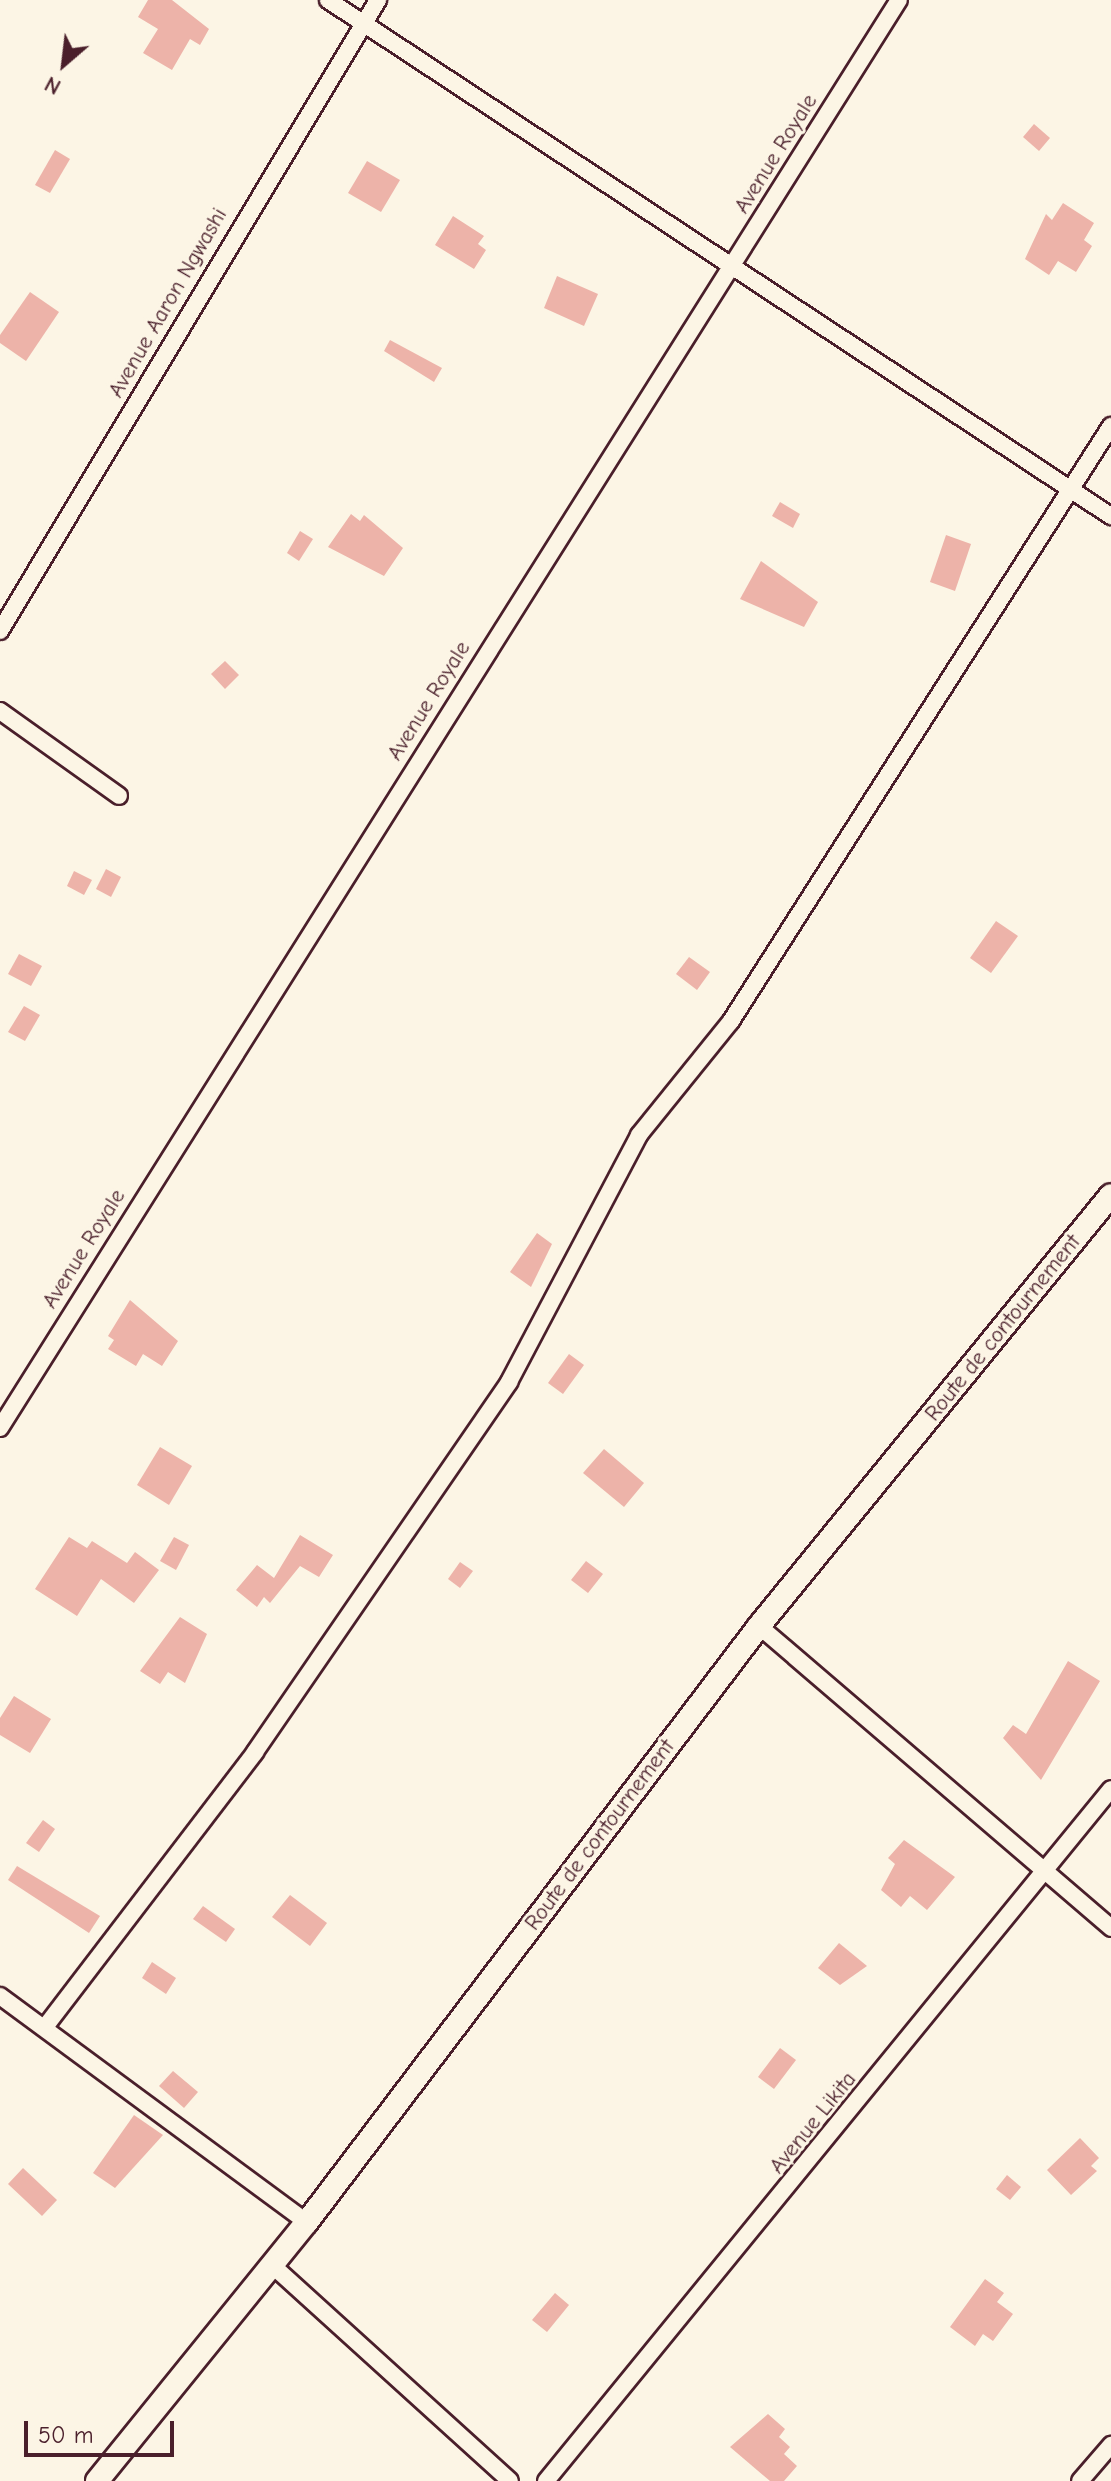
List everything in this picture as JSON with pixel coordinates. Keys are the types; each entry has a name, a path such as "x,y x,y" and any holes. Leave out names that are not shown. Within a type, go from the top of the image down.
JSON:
{"street":[{"path":"328,0 1111,516"},
{"name":"Avenue Aaron Ngwashi","path":"0,631 362,22 378,0"},
{"name":"Avenue Royale","path":"0,1428 899,0"},
{"path":"45,2027 255,1752 509,1382 639,1135 731,1021 1111,426"},
{"path":"0,711 119,796"},
{"name":"Route de contournement","path":"97,2481 307,2222 759,1626 1111,1195"},
{"path":"759,1626 1111,1928"},
{"name":"Avenue Likita","path":"546,2481 1111,1789"},
{"path":"0,1996 307,2222"},
{"path":"272,2265 510,2481"},
{"path":"1080,2481 1111,2445"}],"building":[{"path":"148,0 172,0 209,29 200,45 190,39 172,70 143,53 158,29 138,17"},
{"path":"1034,124 1050,138 1039,151 1023,137"},
{"path":"55,150 70,159 50,193 35,185"},
{"path":"367,161 400,180 381,212 348,193"},
{"path":"1063,203 1094,223 1084,240 1092,246 1076,272 1058,261 1049,275 1025,259 1046,214 1052,220"},
{"path":"453,216 484,236 478,244 486,250 474,269 435,245"},
{"path":"557,276 598,294 584,326 544,308"},
{"path":"30,292 59,312 26,361 0,343 0,335"},
{"path":"390,340 442,368 434,382 384,351"},
{"path":"780,502 800,514 793,528 772,516"},
{"path":"351,514 360,521 364,515 403,548 384,576 328,547"},
{"path":"300,531 313,539 299,561 287,553"},
{"path":"946,535 971,544 955,591 930,582"},
{"path":"761,561 818,602 804,627 740,599"},
{"path":"225,661 239,675 225,689 211,674"},
{"path":"106,869 121,877 111,897 96,889"},
{"path":"74,871 92,880 84,895 67,886"},
{"path":"996,921 1018,936 991,973 970,958"},
{"path":"19,954 42,966 31,986 8,974"},
{"path":"689,957 710,972 697,990 676,974"},
{"path":"24,1006 40,1015 25,1041 8,1032"},
{"path":"537,1233 552,1244 531,1287 510,1272"},
{"path":"130,1300 178,1341 162,1366 143,1354 136,1366 108,1349 114,1340 108,1336"},
{"path":"569,1354 584,1365 563,1394 548,1383"},
{"path":"160,1447 192,1466 169,1505 137,1485"},
{"path":"604,1449 644,1483 624,1507 583,1473"},
{"path":"300,1535 333,1555 319,1577 300,1566 270,1603 264,1597 257,1607 236,1590 257,1565 274,1578"},
{"path":"69,1537 87,1548 92,1541 127,1563 135,1552 159,1570 134,1603 101,1579 77,1616 35,1589"},
{"path":"174,1537 189,1545 176,1570 160,1561"},
{"path":"586,1561 603,1574 588,1593 571,1580"},
{"path":"460,1562 473,1571 460,1588 448,1579"},
{"path":"180,1617 207,1634 185,1683 168,1672 160,1684 140,1671"},
{"path":"1068,1661 1100,1681 1041,1780 1003,1738 1013,1725 1026,1734"},
{"path":"14,1696 51,1719 30,1753 0,1735 0,1718"},
{"path":"43,1820 55,1829 39,1852 26,1843"},
{"path":"904,1840 955,1877 927,1910 910,1896 901,1907 881,1890 895,1864 888,1858"},
{"path":"17,1866 100,1916 89,1933 8,1880"},
{"path":"290,1895 327,1923 310,1946 272,1917"},
{"path":"203,1906 235,1929 226,1942 193,1919"},
{"path":"839,1943 867,1966 840,1985 818,1968"},
{"path":"152,1962 176,1978 166,1994 142,1978"},
{"path":"780,2048 796,2060 774,2089 758,2077"},
{"path":"173,2071 198,2092 184,2108 159,2086"},
{"path":"134,2115 163,2135 115,2188 93,2173"},
{"path":"1080,2138 1099,2158 1091,2166 1097,2171 1071,2195 1047,2170"},
{"path":"23,2168 57,2200 42,2216 8,2184"},
{"path":"1007,2175 1021,2187 1010,2200 996,2189"},
{"path":"985,2279 1004,2293 997,2302 1013,2314 993,2341 983,2334 975,2346 950,2327"},
{"path":"555,2293 569,2305 547,2332 532,2320"},
{"path":"768,2414 785,2429 779,2437 790,2447 784,2454 797,2466 784,2481 770,2481 730,2447"}]}
